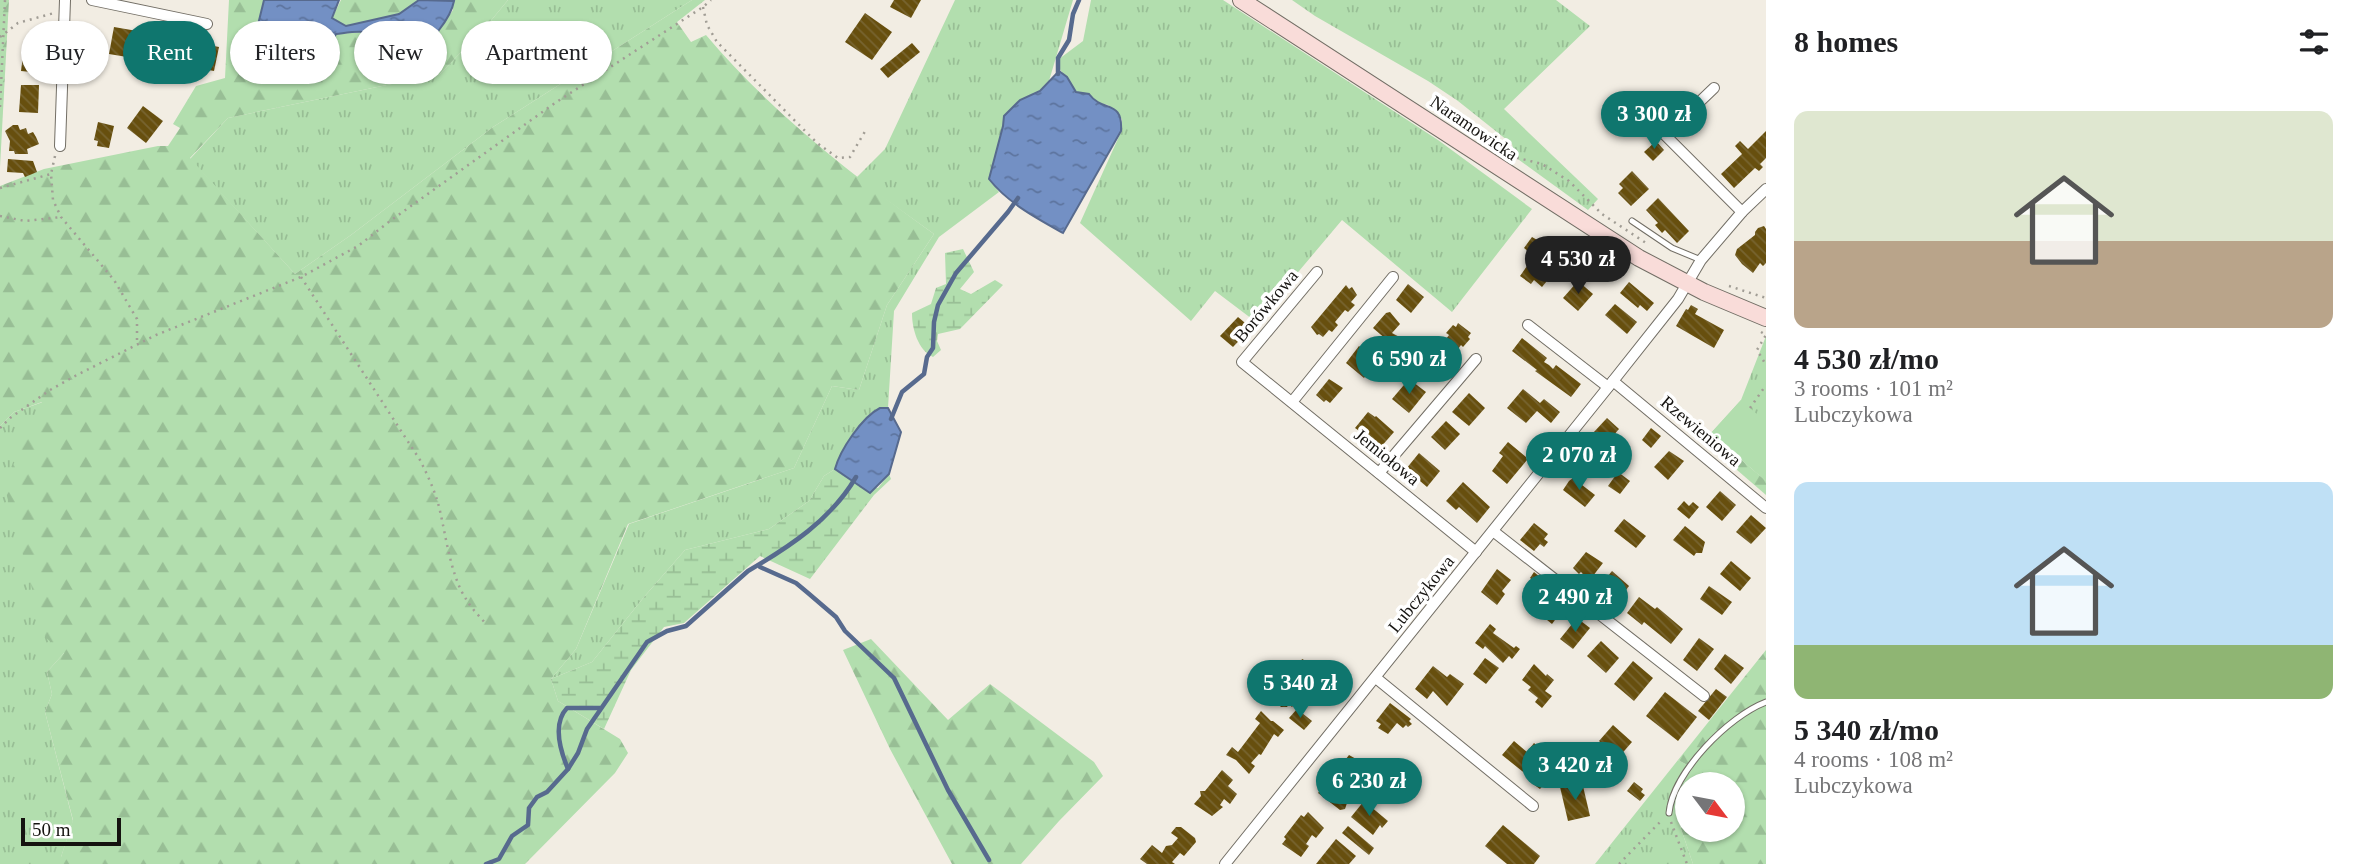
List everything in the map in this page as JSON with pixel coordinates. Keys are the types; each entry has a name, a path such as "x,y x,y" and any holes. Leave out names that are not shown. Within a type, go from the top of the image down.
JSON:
{"street":[{"path":"92,0 193,21"},
{"name":"Naramowicka","path":"1241,0 1639,258 1687,284 1766,318"},
{"path":"60,146 65,6"},
{"path":"1714,88 1665,135 1742,212"},
{"name":"Lubczykowa","path":"1225,864 1611,384 1687,284 1701,260 1742,212 1766,189"},
{"name":"Borówkowa","path":"1242,362 1317,272"},
{"path":"1292,402 1392,277"},
{"path":"1528,325 1611,384"},
{"path":"1379,473 1476,359"},
{"name":"Jemiołowa","path":"1242,362 1476,552"},
{"name":"Rzewieniowa","path":"1611,384 1766,508"},
{"path":"1493,531 1704,696"},
{"path":"1376,678 1533,806"}],"lane":[{"path":"1632,221 1672,248 1701,260"},
{"path":"1669,813 1673,794 1679,783 1715,738 1736,718 1766,702"}],"path":[{"path":"0,107 5,0"},
{"path":"0,428 50,390 156,335 301,277 358,246 555,103 711,0"},
{"path":"2,35 18,23 65,6"},
{"path":"703,7 707,24 717,42 817,143 838,158 850,157 867,128"},
{"path":"60,146 54,157 51,174 53,200 61,217 114,280 137,319 137,345"},
{"path":"1507,155 1542,163 1569,181 1602,214 1658,251"},
{"path":"0,188 51,174"},
{"path":"0,216 24,221 61,217"},
{"path":"301,277 420,460 439,509 460,586 466,599 487,625"},
{"path":"1721,283 1766,298"},
{"path":"1766,335 1757,350 1766,365"},
{"path":"1750,408 1766,385"},
{"path":"1619,864 1669,813"},
{"path":"1669,813 1687,864"}],"green space":[{"path":"0,0 9,0 0,167"},
{"path":"229,0 264,0 259,21 230,21 230,84 340,84 340,34 354,33 354,84 392,84 228,118 190,158 295,274 493,127 560,84 612,84 612,51 692,0 705,0 677,22 691,42 706,35 785,116 873,189 934,234 887,305 859,390 832,386 794,468 628,524 576,649 551,679 558,701 620,739 628,753 615,773 525,864 61,864 73,820 45,712 52,694 47,672 64,653 45,637 4,485 42,402 14,412 0,426 0,186 44,169 168,146 180,128 173,124 196,86 216,84 216,80 225,78"},
{"path":"341,0 419,0 399,14 368,21 354,21 354,24 346,26 332,18"},
{"path":"453,0 508,0 491,21 461,21 461,52 447,67 445,21 453,10"},
{"path":"508,0 692,0 612,51 612,21 491,21"},
{"path":"955,0 1073,0 1049,81 1040,91 1020,100 1004,116 989,179 999,192 939,237 894,311 888,408 880,408 871,413 849,440 835,469 824,476 809,501 769,529 685,550 592,662 551,679 576,649 629,524 794,468 832,386 859,390 887,305 934,234 856,178 885,149"},
{"path":"1091,0 1223,0 1438,140 1532,209 1452,312 1342,220 1256,322 1215,291 1191,321 1080,223 1121,132 1122,119 1108,105 1095,102 1089,94 1076,92 1059,68 1059,59 1083,41"},
{"path":"1292,0 1556,0 1590,26 1504,109 1598,199 1588,210 1515,157 1512,144 1458,101"},
{"path":"461,52 461,84 560,84 493,127 295,274 190,159 228,118 392,84 447,84 447,67"},
{"path":"963,249 974,272 960,289 971,294 995,280 1003,285 960,329 938,334 937,341 941,350 933,357 923,349 917,338 912,313 931,304 936,288 946,284 945,253"},
{"path":"1766,336 1766,481 1711,433 1741,400"},
{"path":"1741,400 1766,422 1766,481 1711,433"},
{"path":"43,402 64,653 47,672 52,694 45,712 73,821 61,864 0,864 0,426 14,412"},
{"path":"1700,424 1766,481 1766,495 1693,432"},
{"path":"835,469 853,482 878,488 889,474 891,479 874,495 810,579 760,556 684,623 664,627 631,670 604,729 558,701 551,679 592,662 685,550 769,529 809,501 824,476"},
{"path":"871,639 948,720 990,684 1094,762 1103,776 1021,864 952,864 890,749 843,650"},
{"path":"1766,650 1766,864 1693,864 1686,842 1745,842 1745,772 1690,772 1693,768 1678,760"},
{"path":"1678,760 1693,768 1690,772 1675,772 1675,842 1686,842 1693,864 1595,864"}],"water":[{"path":"264,0 339,0 332,18 337,21 259,21"},
{"path":"419,0 454,1 446,20 368,21 399,14"},
{"path":"340,23 346,26 354,24 354,32 340,34"},
{"path":"1059,71 1067,77 1076,92 1089,94 1094,100 1115,110 1121,121 1121,131 1063,233 1014,203 989,179 1004,116 1020,100 1040,91"},
{"path":"888,408 901,432 889,474 870,493 835,469 853,435 873,412"}],"building":[{"path":"894,0 921,0 911,18 890,7"},
{"path":"865,13 892,32 872,60 845,42"},
{"path":"114,27 123,29 123,56 109,54"},
{"path":"912,43 920,52 888,78 880,69"},
{"path":"21,85 39,85 38,113 19,112"},
{"path":"143,106 163,121 146,143 127,128"},
{"path":"98,122 114,126 109,148 97,146 98,141 94,140"},
{"path":"18,125 20,130 26,128 28,134 33,132 36,137 39,144 27,149 28,154 9,151 10,141 5,131"},
{"path":"1766,131 1766,158 1760,164 1763,167 1759,171 1755,168 1734,188 1721,174 1742,154 1735,146 1740,141 1748,149"},
{"path":"1656,141 1664,150 1653,161 1644,152"},
{"path":"8,159 33,161 37,172 25,177 23,173 7,172"},
{"path":"1632,171 1649,189 1631,206 1618,193 1623,188 1619,184"},
{"path":"1658,198 1689,231 1677,243 1665,230 1662,233 1655,225 1658,223 1646,210"},
{"path":"1764,226 1766,263 1763,266 1760,263 1753,273 1735,255 1737,249 1755,235 1758,228"},
{"path":"1532,237 1556,251 1542,269 1551,276 1542,287 1534,280 1531,284 1520,276 1534,256 1524,248"},
{"path":"1578,281 1593,294 1578,311 1563,298"},
{"path":"1629,282 1654,303 1647,311 1640,305 1638,308 1620,293"},
{"path":"1408,284 1424,297 1411,313 1396,300"},
{"path":"1346,285 1349,289 1352,287 1357,295 1351,302 1355,305 1348,312 1345,310 1335,322 1338,325 1332,332 1329,330 1323,337 1317,335 1311,327"},
{"path":"1615,304 1637,322 1627,334 1605,315"},
{"path":"1691,305 1698,309 1695,314 1724,330 1714,348 1676,326"},
{"path":"1390,312 1400,324 1392,333 1405,340 1392,352 1383,345 1387,340 1373,328"},
{"path":"1238,317 1251,328 1233,347 1220,336"},
{"path":"1458,323 1471,333 1468,337 1470,339 1458,349 1446,339 1449,335 1446,333"},
{"path":"1522,338 1547,358 1544,362 1553,369 1556,365 1581,384 1571,397 1512,351"},
{"path":"1359,346 1371,356 1366,363 1372,368 1364,378 1346,363"},
{"path":"1431,352 1443,362 1438,367 1443,371 1439,377 1433,373 1431,376 1419,367"},
{"path":"1329,379 1343,388 1330,403 1326,400 1324,402 1316,395"},
{"path":"1409,379 1426,392 1409,413 1392,399"},
{"path":"1523,389 1540,403 1544,399 1560,412 1551,423 1537,411 1526,423 1507,408"},
{"path":"1469,393 1485,408 1469,426 1452,412"},
{"path":"1368,412 1394,432 1380,448 1374,444 1376,442 1355,428"},
{"path":"1607,418 1619,429 1606,444 1593,433"},
{"path":"1446,421 1460,434 1445,450 1431,437"},
{"path":"1651,428 1661,436 1651,448 1642,440"},
{"path":"1508,442 1527,460 1507,484 1492,471 1503,456 1499,453"},
{"path":"1669,451 1684,461 1668,480 1654,467"},
{"path":"1419,453 1440,471 1427,487 1406,469"},
{"path":"1618,472 1630,481 1620,494 1608,486"},
{"path":"1573,478 1595,495 1585,507 1563,490"},
{"path":"1463,482 1490,507 1477,523 1459,507 1456,510 1446,501"},
{"path":"1720,491 1736,505 1722,521 1706,507"},
{"path":"1684,501 1689,506 1693,502 1699,507 1689,519 1677,509"},
{"path":"1751,515 1766,528 1751,544 1736,532"},
{"path":"1624,519 1646,536 1636,548 1614,531"},
{"path":"1534,523 1548,534 1544,539 1548,542 1544,547 1540,544 1534,551 1520,540"},
{"path":"1685,526 1705,542 1702,553 1696,553 1694,556 1673,540"},
{"path":"1586,552 1603,563 1589,581 1573,568"},
{"path":"1731,561 1751,578 1740,591 1720,574"},
{"path":"1497,569 1511,580 1502,591 1505,594 1497,605 1481,592"},
{"path":"1612,571 1629,586 1617,602 1599,587"},
{"path":"1534,572 1547,583 1538,595 1529,589 1535,582 1530,578"},
{"path":"1709,586 1732,602 1722,615 1700,599"},
{"path":"1639,597 1655,609 1657,607 1683,629 1671,644 1644,622 1642,625 1627,613"},
{"path":"1547,598 1564,608 1552,624 1536,611"},
{"path":"1577,618 1590,628 1573,649 1560,639"},
{"path":"1490,624 1496,629 1493,633 1514,648 1516,646 1520,649 1512,659 1509,656 1503,663 1485,646 1483,649 1475,643"},
{"path":"1699,638 1714,649 1697,671 1683,660"},
{"path":"1601,641 1619,658 1606,673 1587,656"},
{"path":"1725,654 1744,668 1731,684 1714,669"},
{"path":"1485,658 1499,668 1486,684 1473,674"},
{"path":"1303,659 1318,675 1292,707 1289,704 1287,707 1281,707 1277,703 1279,695 1275,693 1282,685 1277,681 1281,676 1287,675 1286,670 1290,665 1295,669 1297,662"},
{"path":"1633,661 1653,678 1634,701 1614,684"},
{"path":"1534,664 1554,680 1545,691 1552,696 1542,708 1535,702 1538,698 1528,690 1531,687 1522,680"},
{"path":"1433,666 1447,677 1450,674 1464,684 1447,706 1433,691 1427,699 1415,689"},
{"path":"1716,689 1727,697 1709,720 1698,711"},
{"path":"1665,692 1697,717 1678,741 1646,716"},
{"path":"1390,703 1411,719 1409,721 1412,724 1403,728 1397,723 1388,734 1378,728 1381,724 1376,721"},
{"path":"1297,709 1312,721 1304,730 1289,718"},
{"path":"1261,711 1284,730 1278,737 1274,734 1261,755 1251,763 1255,766 1249,774 1236,760 1226,755 1232,747 1238,752 1260,723 1255,719"},
{"path":"1613,725 1632,742 1618,758 1599,741"},
{"path":"1514,741 1527,752 1534,743 1545,753 1535,766 1551,775 1540,789 1529,781 1532,777 1528,773 1527,775 1502,755"},
{"path":"1349,755 1365,764 1364,774 1355,782 1339,768"},
{"path":"1222,770 1233,780 1228,786 1237,794 1230,804 1224,799 1220,805 1223,807 1212,816 1194,804 1201,796 1200,791 1205,791"},
{"path":"1328,780 1348,800 1345,809 1340,810 1318,793"},
{"path":"1582,782 1590,816 1568,821 1560,787"},
{"path":"1634,782 1643,789 1641,792 1645,795 1640,801 1627,791"},
{"path":"1364,801 1388,821 1382,828 1380,825 1373,835 1351,817"},
{"path":"1308,812 1324,828 1316,838 1312,835 1306,844 1309,846 1301,857 1282,844 1286,839 1284,837 1301,815 1304,817"},
{"path":"1503,825 1540,856 1534,864 1507,864 1485,846"},
{"path":"1348,826 1374,848 1369,855 1342,833"},
{"path":"1176,827 1181,827 1195,838 1196,842 1184,856 1180,853 1172,862 1175,864 1147,864 1140,859 1152,845 1162,853 1166,846 1172,845 1178,838 1171,833"},
{"path":"1336,839 1356,856 1349,864 1316,864"}],"waterway":[{"path":"1058,74 1058,58 1069,40 1073,14 1079,0"},
{"path":"891,419 902,392 924,374 927,357 933,348 938,305 956,273 1018,198"},
{"path":"486,864 499,859 512,836 528,825 529,808 537,797 547,792 568,769 578,753 587,729 647,642 667,631 686,626 748,571 808,531 834,506 856,477"},
{"path":"760,567 796,583 836,617 845,631 894,678 948,790 989,860"},
{"path":"568,769 559,737 562,714 567,708 600,708"}]}
